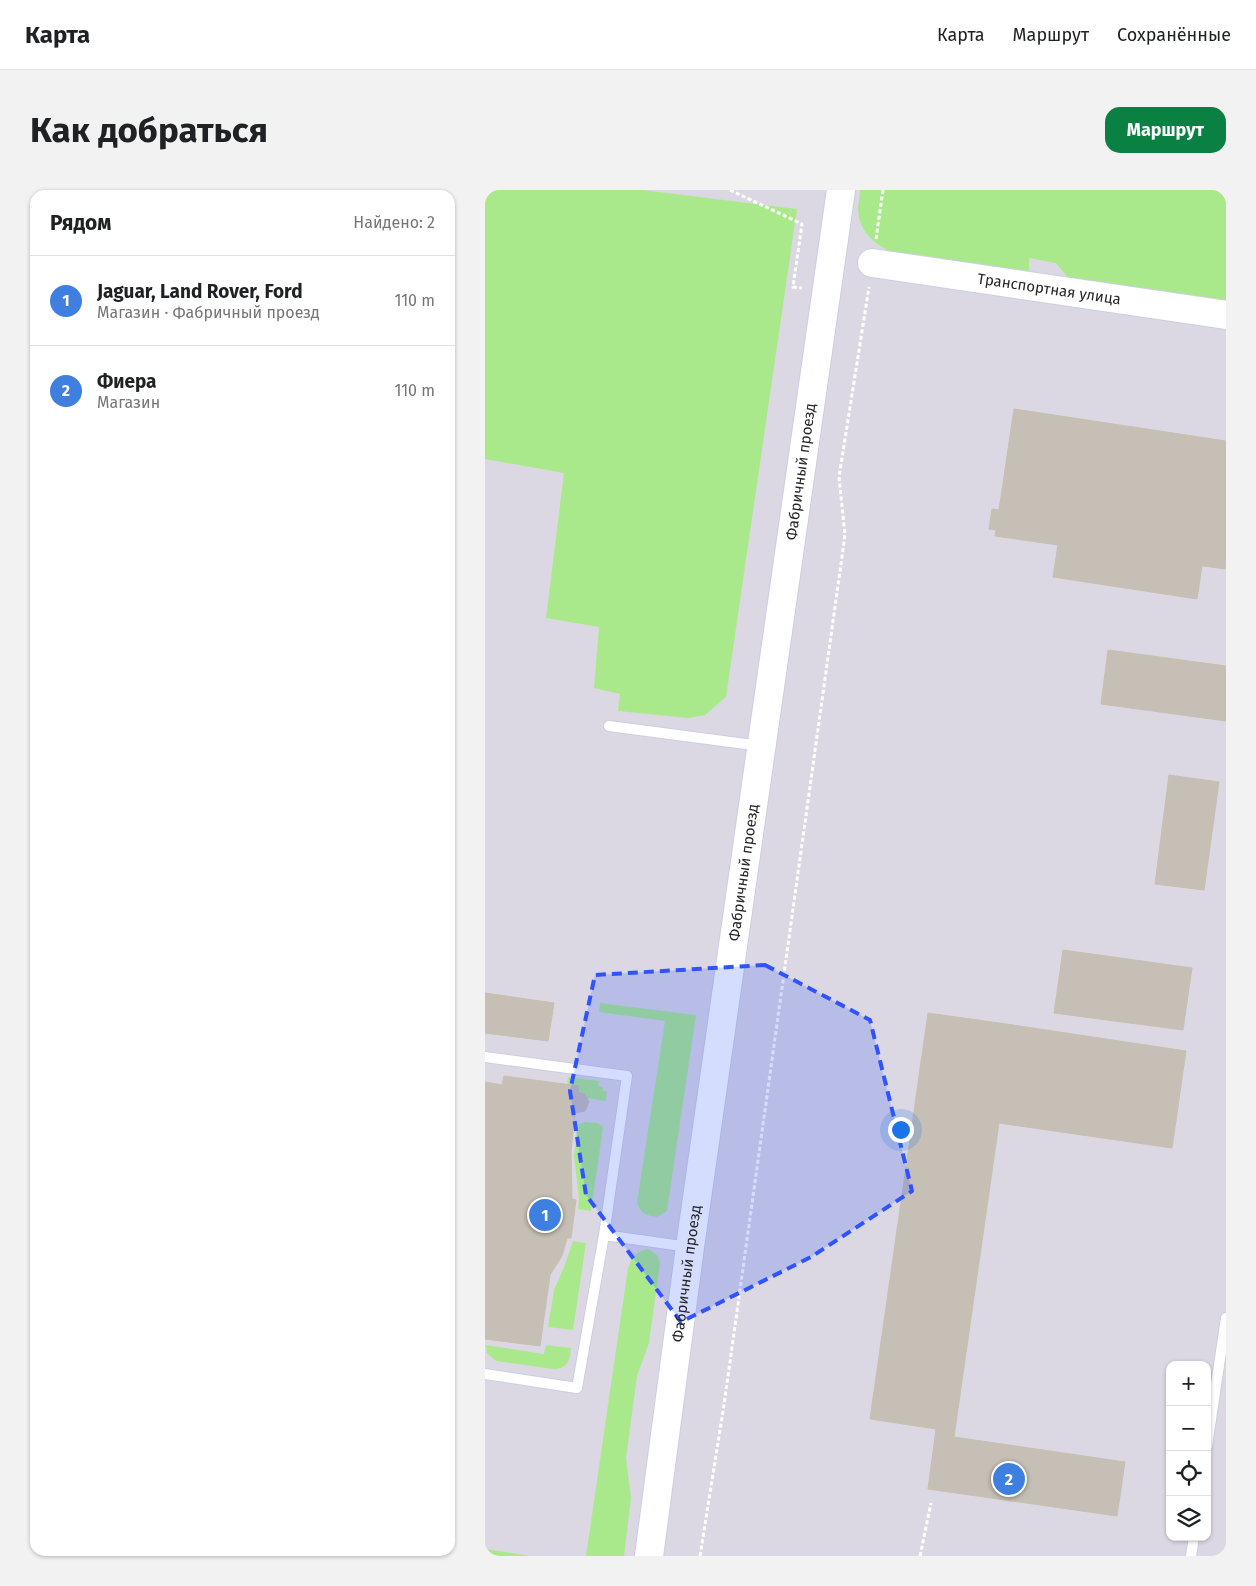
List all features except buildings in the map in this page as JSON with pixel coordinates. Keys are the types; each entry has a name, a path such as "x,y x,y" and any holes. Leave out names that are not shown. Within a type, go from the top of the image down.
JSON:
{"street":[{"name":"Фабричный проезд","path":"649,1556 690,1247 841,190"},
{"name":"Транспортная улица","path":"872,263 1226,315"}],"lane":[{"path":"609,726 762,746"},
{"path":"485,1057 627,1076 577,1388 485,1374"},
{"path":"603,1235 690,1247"},
{"path":"1211,1419 1226,1318"},
{"path":"1191,1556 1193,1541"}],"path":[{"path":"729,190 802,224 793,287 827,290"},
{"path":"700,1556 724,1405 845,535 839,477 883,190"},
{"path":"920,1556 931,1502"}],"highlighted area":[{"path":"765,965 870,1020 912,1191 811,1257 681,1322 586,1195 570,1091 595,975"}],"shaded area":[{"path":"485,190 1226,190 1226,1556 485,1556"}],"green space":[{"path":"485,190 643,190 797,209 726,697 705,715 688,718 618,711 620,694 594,688 599,627 546,618 564,473 485,459"},
{"path":"860,190 1226,190 1226,300 1070,280 1056,263 1029,258 1029,273 896,254 876,243 865,232 858,210"},
{"path":"600,1003 696,1015 667,1211 657,1217 644,1213 637,1202 665,1021 599,1012"},
{"path":"568,1077 599,1081 598,1086 603,1087 603,1091 607,1091 606,1101 581,1097 566,1092"},
{"path":"584,1122 598,1123 603,1127 591,1211 578,1209 579,1198 574,1156 578,1125"},
{"path":"573,1241 586,1243 573,1330 548,1327 554,1290"},
{"path":"648,1249 657,1255 660,1263 649,1343 637,1376 626,1458 631,1498 624,1556 586,1556 628,1268 635,1255 640,1251"},
{"path":"486,1345 544,1354 546,1345 571,1348 567,1363 559,1369 554,1369 496,1361 487,1353"},
{"path":"485,1549 531,1556 485,1556"}],"place":[{"name":"Jaguar, Land Rover, Ford","path":"545,1215"},
{"name":"Фиера","path":"1009,1479"}]}
